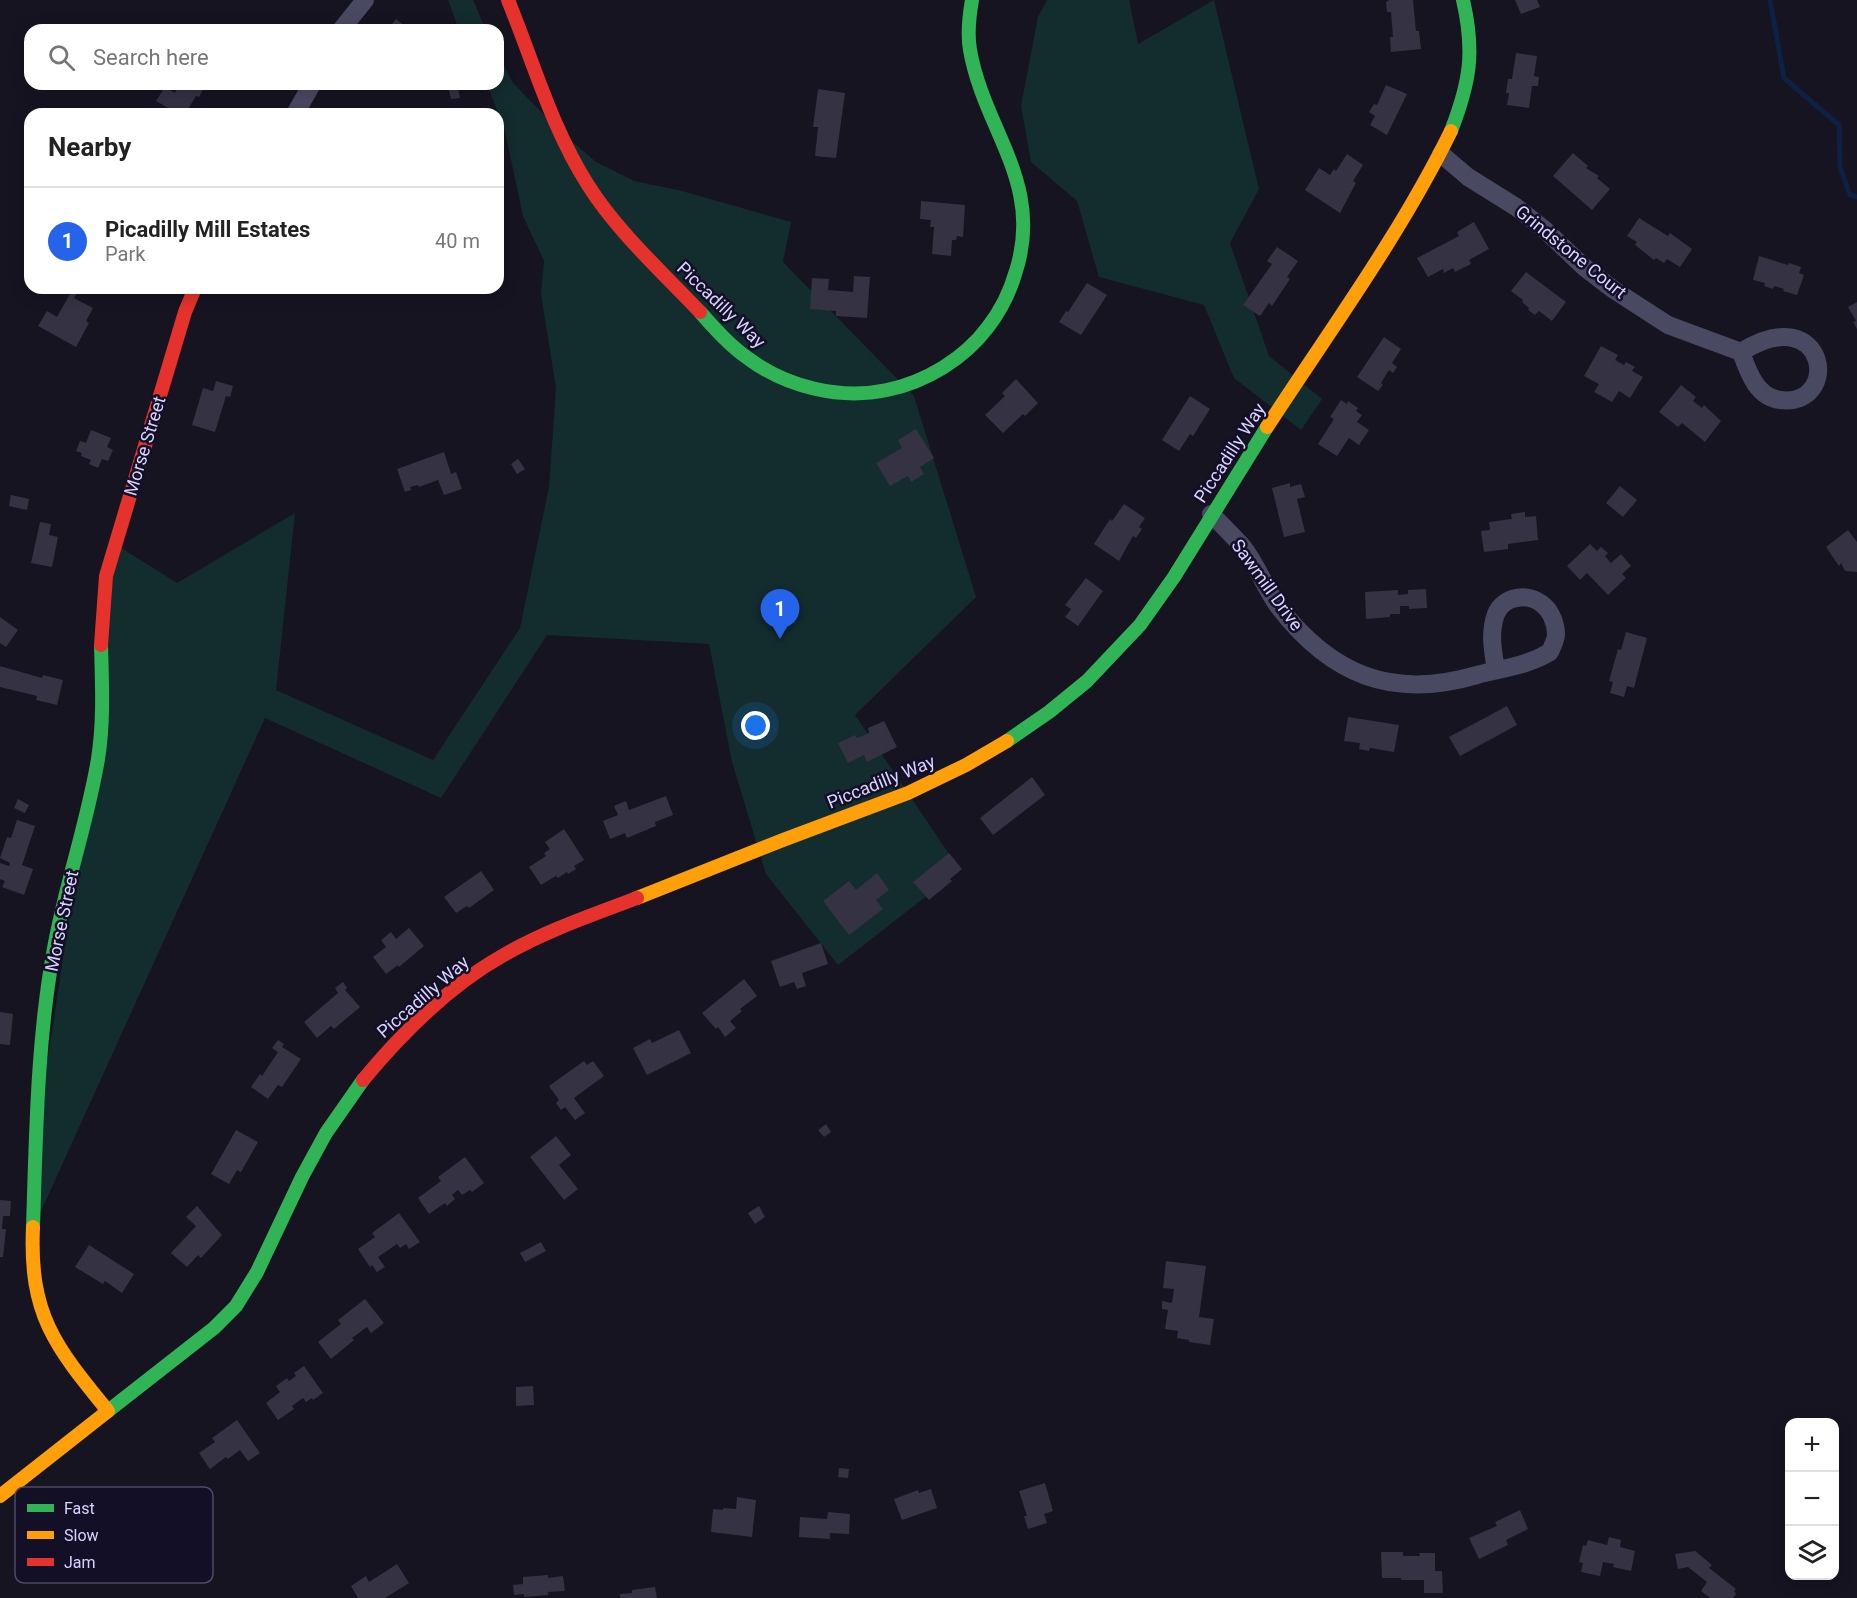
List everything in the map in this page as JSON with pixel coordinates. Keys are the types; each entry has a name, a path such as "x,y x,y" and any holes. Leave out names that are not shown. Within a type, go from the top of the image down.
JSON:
{"street":[{"path":"346,24 364,0"},
{"name":"Piccadilly Way","path":"508,0 568,148 590,188 641,252 749,360 778,376 811,388 855,394 890,391 926,379 960,356 988,327 1005,303 1018,267 1023,244 1019,183 973,69 968,34 972,0"},
{"name":"Piccadilly Way","path":"108,1411 220,1322 237,1304 255,1275 312,1156 346,1101 381,1057 423,1016 471,976 514,948 572,923 918,789 1010,739 1048,713 1089,679 1134,631 1168,587 1211,514 1441,154 1459,116 1469,75 1471,42 1467,11 1463,0"},
{"path":"298,108 309,90"},
{"name":"Grindstone Court","path":"1441,154 1468,177 1525,214 1584,267 1614,290 1668,325 1741,352"},
{"name":"Morse Street","path":"108,1411 64,1355 44,1318 34,1278 32,1246 41,1052 52,956 98,760 102,723 102,600 106,576 185,312 192,294"},
{"name":"Sawmill Drive","path":"1211,514 1244,548 1277,605 1327,656 1353,672 1380,680 1406,684 1440,685 1496,670"},
{"path":"0,1496 108,1411"}],"green space":[{"path":"448,0 473,0 483,24 457,24"},
{"path":"1047,0 1129,0 1138,44 1214,0 1259,189 1230,243 1269,356 1322,399 1301,430 1234,378 1204,305 1099,277 1077,201 1031,162 1021,106 1038,17"},
{"path":"504,66 513,83 560,131 596,162 634,181 682,191 791,222 783,262 914,396 976,597 855,715 960,870 838,965 766,874 732,762 709,644 547,635 441,798 265,718 32,1231 36,1137 83,826 115,544 177,583 295,513 276,690 433,760 520,628 549,487 556,388 541,294 544,261 523,216 504,129 504,108 496,108 489,90 504,90"}],"building":[{"path":"1413,0 1416,31 1419,31 1421,49 1391,52 1390,37 1393,37 1391,12 1387,12 1386,2"},
{"path":"1515,0 1537,0 1540,7 1521,14"},
{"path":"396,19 402,24 392,24"},
{"path":"1516,53 1537,56 1534,76 1539,77 1538,86 1532,86 1529,108 1507,105 1508,79 1512,79"},
{"path":"1386,85 1407,94 1387,135 1370,125 1375,116 1369,112 1374,104 1377,105"},
{"path":"818,89 845,93 836,158 815,156 818,127 813,127"},
{"path":"163,90 175,93 176,90 203,90 189,108 168,108 156,101"},
{"path":"449,90 458,90 460,98 451,99"},
{"path":"1573,153 1610,189 1592,210 1553,176"},
{"path":"1347,154 1363,165 1353,181 1356,183 1340,213 1305,190 1319,168 1330,175 1334,169 1336,171"},
{"path":"921,201 965,205 963,237 957,236 956,240 952,240 951,256 932,254 934,227 930,227 931,220 920,219"},
{"path":"1639,218 1668,236 1670,233 1692,249 1680,267 1667,259 1664,263 1656,258 1654,260 1635,245 1637,242 1627,236"},
{"path":"1474,222 1489,249 1469,260 1471,264 1455,272 1453,268 1444,273 1443,269 1428,277 1417,258 1459,236 1457,232"},
{"path":"1277,247 1298,261 1287,277 1290,279 1272,306 1269,303 1260,316 1243,305 1272,264 1267,261"},
{"path":"1759,256 1801,267 1799,273 1804,275 1797,295 1774,286 1773,289 1764,286 1765,283 1753,280"},
{"path":"1526,272 1566,302 1552,321 1539,311 1535,315 1528,310 1523,300 1511,291"},
{"path":"854,276 870,277 867,318 836,316 836,311 810,309 812,278 829,279 828,290 853,292"},
{"path":"1087,283 1107,295 1081,335 1059,322"},
{"path":"70,294 76,294 74,298 93,308 86,321 89,323 76,347 38,326 47,311 57,317"},
{"path":"1857,302 1857,329 1853,322 1856,321 1848,307"},
{"path":"1384,337 1401,349 1392,363 1397,367 1393,373 1389,370 1378,391 1357,377"},
{"path":"1601,346 1618,355 1615,360 1635,367 1632,371 1643,377 1630,398 1619,391 1612,402 1594,392 1599,384 1584,376"},
{"path":"1016,379 1038,403 1003,433 985,415 1005,396 1002,393"},
{"path":"216,381 233,386 230,397 226,396 215,432 192,425 203,388 213,391"},
{"path":"1681,385 1696,397 1693,401 1702,408 1704,405 1721,421 1705,442 1682,423 1678,427 1659,412"},
{"path":"1190,396 1210,409 1193,436 1190,434 1179,451 1162,440"},
{"path":"1341,400 1347,404 1348,401 1358,408 1356,411 1362,415 1357,422 1369,430 1359,445 1349,438 1337,456 1318,444 1334,419 1330,417"},
{"path":"916,429 934,458 920,467 924,474 911,482 908,476 890,486 876,463 902,448 898,440"},
{"path":"91,430 111,438 107,447 113,450 108,461 102,459 98,468 89,464 91,460 76,451 80,441 86,443"},
{"path":"444,452 451,474 456,472 462,489 444,495 438,480 419,487 418,485 410,487 411,490 405,492 397,469"},
{"path":"518,459 525,469 517,474 511,464"},
{"path":"1290,483 1290,487 1301,484 1305,497 1297,499 1305,532 1284,537 1272,488"},
{"path":"1620,486 1637,500 1623,517 1606,503"},
{"path":"11,495 29,499 27,510 9,506"},
{"path":"1124,504 1145,518 1139,527 1142,529 1136,538 1133,536 1119,561 1094,544 1110,519 1112,521"},
{"path":"1525,512 1525,517 1536,516 1538,540 1508,544 1508,549 1484,552 1481,531 1490,530 1489,522 1512,519 1511,514"},
{"path":"40,522 51,524 49,535 58,537 52,567 31,563"},
{"path":"1848,530 1857,542 1857,572 1845,571 1841,563 1839,566 1826,547"},
{"path":"1590,544 1597,551 1601,547 1608,553 1605,556 1611,563 1621,554 1631,566 1622,574 1626,578 1608,595 1587,573 1580,580 1567,566"},
{"path":"1086,578 1103,591 1078,626 1065,617 1071,609 1065,605"},
{"path":"1426,589 1427,608 1409,609 1409,606 1400,606 1400,614 1366,619 1365,592 1398,590 1398,595 1408,594 1408,590"},
{"path":"0,617 18,630 6,647 0,643"},
{"path":"1626,632 1647,638 1634,688 1627,686 1624,697 1610,693 1613,682 1609,681 1618,649 1621,650"},
{"path":"0,666 42,678 43,675 63,680 57,705 36,700 37,696 0,687"},
{"path":"1507,706 1517,725 1460,756 1449,737"},
{"path":"1348,717 1399,725 1394,752 1370,748 1369,751 1359,749 1360,743 1344,741"},
{"path":"884,721 897,747 867,762 864,755 848,763 838,743 855,735 857,738 869,733 868,728"},
{"path":"1032,777 1045,795 993,835 980,818"},
{"path":"666,796 673,815 655,822 656,826 627,838 625,833 610,839 603,821 618,815 614,806 626,801 629,810"},
{"path":"18,799 29,805 25,813 14,808"},
{"path":"17,820 35,826 22,865 33,869 24,895 2,887 5,881 0,879 0,863 9,866 10,863 0,858 7,837 11,838"},
{"path":"564,829 584,860 574,866 576,869 568,874 567,872 558,878 556,876 541,885 529,867 546,856 544,853 550,849 545,842"},
{"path":"949,853 962,869 950,879 952,881 929,900 913,882"},
{"path":"481,871 494,890 469,908 467,906 456,913 444,897"},
{"path":"877,873 889,890 876,900 883,909 849,935 823,901 849,881 856,890"},
{"path":"409,928 424,946 399,967 398,965 386,974 373,957 386,947 381,940 391,932 396,939"},
{"path":"821,943 828,964 802,973 806,986 797,989 794,982 780,987 771,961"},
{"path":"744,979 757,996 740,1009 742,1011 730,1021 736,1028 725,1037 718,1027 716,1029 702,1013"},
{"path":"343,982 347,988 345,990 360,1007 334,1029 331,1026 317,1038 304,1022 338,993 335,988"},
{"path":"0,1012 13,1014 10,1045 0,1044"},
{"path":"679,1030 691,1053 647,1075 633,1048 650,1039 652,1043"},
{"path":"278,1040 284,1044 282,1047 301,1059 282,1087 278,1085 268,1099 251,1087 260,1074 262,1076 278,1052 272,1048"},
{"path":"584,1061 587,1065 593,1061 604,1076 574,1098 585,1113 575,1120 565,1107 561,1110 556,1103 559,1100 549,1086"},
{"path":"826,1124 831,1132 824,1137 818,1130"},
{"path":"236,1130 258,1142 241,1172 237,1170 229,1184 211,1174"},
{"path":"556,1136 571,1155 559,1165 578,1189 564,1200 530,1157"},
{"path":"465,1157 484,1183 472,1192 470,1190 462,1195 458,1190 452,1195 455,1199 447,1206 445,1203 429,1214 418,1198 441,1181 438,1177"},
{"path":"0,1200 11,1201 10,1216 3,1216 2,1229 6,1229 3,1257 0,1257"},
{"path":"197,1206 222,1235 201,1258 198,1255 187,1267 171,1253 196,1226 186,1217"},
{"path":"759,1206 765,1217 755,1224 748,1213"},
{"path":"399,1213 420,1242 409,1249 406,1244 400,1248 397,1244 378,1257 385,1267 377,1272 372,1265 370,1267 358,1249 375,1237 372,1233"},
{"path":"541,1242 546,1251 525,1262 520,1253"},
{"path":"89,1245 134,1274 122,1293 105,1281 103,1284 75,1267"},
{"path":"1166,1261 1206,1266 1199,1317 1214,1319 1210,1345 1177,1338 1178,1331 1165,1329 1168,1310 1162,1309 1162,1301 1172,1303 1174,1289 1163,1288"},
{"path":"365,1299 384,1323 371,1333 367,1327 331,1359 318,1342 341,1324 338,1320"},
{"path":"304,1366 323,1393 306,1402 303,1398 292,1406 294,1409 278,1420 266,1403 280,1392 276,1386 287,1378 289,1381 296,1376 294,1373"},
{"path":"533,1386 534,1405 516,1406 516,1387"},
{"path":"237,1420 260,1453 248,1461 240,1450 210,1469 199,1453 215,1442 212,1438"},
{"path":"839,1468 849,1469 848,1478 838,1477"},
{"path":"1045,1483 1053,1511 1044,1514 1047,1523 1028,1529 1024,1516 1027,1516 1019,1491"},
{"path":"931,1489 937,1508 902,1520 894,1499 918,1490 919,1493"},
{"path":"737,1497 756,1500 752,1537 711,1532 713,1509 736,1509"},
{"path":"1520,1510 1528,1529 1506,1540 1508,1545 1479,1559 1469,1538 1497,1526 1495,1522"},
{"path":"828,1512 850,1514 849,1534 830,1533 830,1539 799,1537 800,1517 827,1519"},
{"path":"1609,1537 1621,1540 1620,1547 1635,1551 1631,1571 1603,1562 1600,1576 1581,1572 1583,1563 1579,1562 1583,1545 1586,1546 1588,1540 1607,1545"},
{"path":"1695,1551 1712,1565 1709,1568 1736,1589 1733,1598 1710,1598 1701,1591 1707,1582 1688,1567 1678,1569 1675,1554"},
{"path":"1381,1552 1403,1552 1403,1556 1435,1553 1435,1571 1442,1571 1443,1593 1424,1593 1424,1580 1382,1578"},
{"path":"397,1564 409,1583 385,1598 358,1598 351,1586 366,1576 369,1582"},
{"path":"548,1575 548,1578 563,1576 565,1591 524,1597 524,1594 514,1595 513,1585 523,1584 523,1577"},
{"path":"655,1587 657,1598 620,1598 620,1594 632,1593 632,1590"}],"waterway":[{"path":"1770,0 1784,78 1839,125 1840,167 1850,195 1857,197"}],"traffic: fast":[{"path":"700,312 735,349 764,369 797,384 833,392 869,393 916,381 943,368 978,339 1001,307 1014,279 1023,240 1023,211 1009,158 977,79 969,37 972,0"},
{"path":"1451,131 1463,97 1469,67 1469,36 1463,0"},
{"path":"1007,741 1049,712 1087,681 1140,625 1174,577 1267,427"},
{"path":"33,1227 38,1090 44,1022 58,929 98,759 102,717 101,645"},
{"path":"108,1411 214,1328 236,1306 257,1272 302,1177 326,1133 363,1080"}],"traffic: slow":[{"path":"1267,427 1387,245 1451,131"},
{"path":"637,898 908,793 966,765 1007,741"},
{"path":"0,1496 108,1411 73,1367 49,1328 36,1284 33,1227"}],"traffic: jam":[{"path":"508,0 553,118 588,185 626,235 700,312"},
{"path":"101,645 106,576 185,312 192,294"},
{"path":"363,1080 410,1028 445,996 482,968 552,931 637,898"}],"place":[{"name":"Picadilly Mill Estates","path":"780,639"}]}
